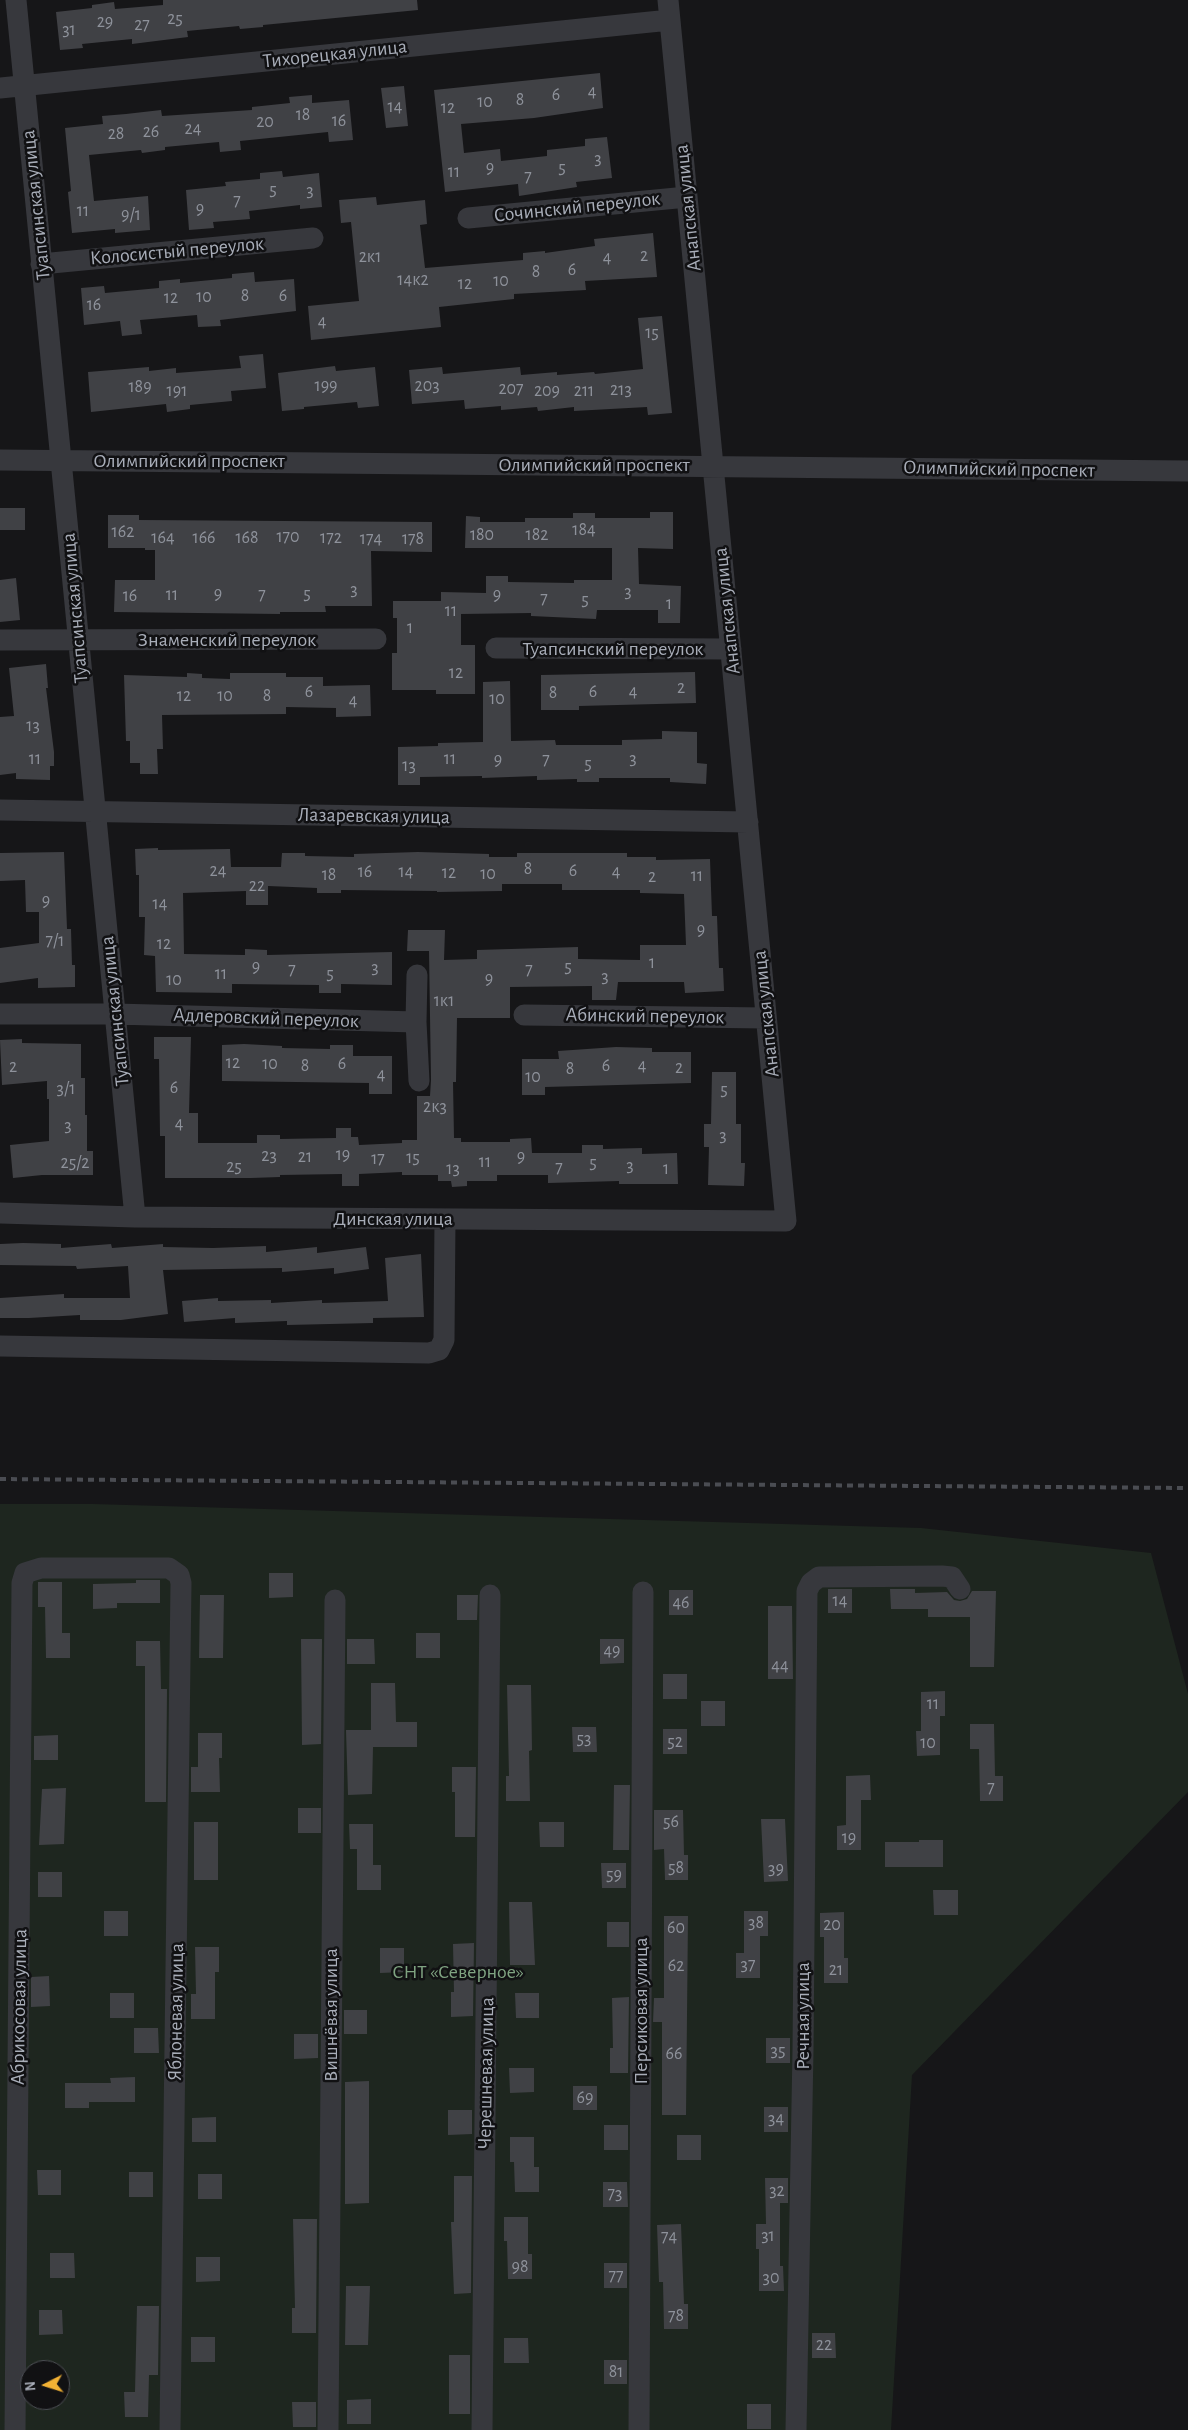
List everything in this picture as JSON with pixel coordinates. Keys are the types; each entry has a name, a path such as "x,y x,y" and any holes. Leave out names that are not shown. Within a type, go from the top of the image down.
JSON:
{"street":[{"name":"Туапсинская улица","path":"16,0 135,1217"},
{"name":"Тихорецкая улица","path":"0,88 669,10"},
{"name":"Анапская улица","path":"669,10 786,1221"},
{"name":"Сочинский переулок","path":"468,218 687,197"},
{"name":"Колосистый переулок","path":"42,264 313,238"},
{"name":"Олимпийский проспект","path":"0,460 1188,471"},
{"name":"Знаменский переулок","path":"0,640 376,639"},
{"name":"Туапсинский переулок","path":"496,648 731,649"},
{"name":"Лазаревская улица","path":"0,810 748,822"},
{"path":"416,975 419,1081"},
{"name":"Адлеровский переулок","path":"0,1014 115,1014 416,1022"},
{"name":"Абинский переулок","path":"524,1015 766,1018"},
{"name":"Динская улица","path":"0,1213 135,1217 786,1221"},
{"path":"0,1346 428,1353 439,1350 444,1340 445,1219"},
{"name":"Яблоневая улица","path":"22,1583 25,1573 41,1568 169,1568 178,1575 182,1593 170,2430"},
{"name":"Речная улица","path":"796,2430 803,2040 805,1602 810,1583 819,1577 942,1576 952,1577 960,1589"},
{"name":"Абрикосовая улица","path":"15,2430 22,1583"},
{"name":"Персиковая улица","path":"639,2430 643,1592"},
{"name":"Черешневая улица","path":"482,2430 490,1595"},
{"name":"Вишнёвая улица","path":"328,2430 335,1600"}],"green space":[{"name":"СНТ «Северное»","path":"0,1504 93,1504 921,1528 1151,1553 1188,1694 1188,1792 912,2075 891,2430 0,2430"}],"building":[{"path":"163,0 417,0 418,10 263,25 263,27 240,29 239,26 187,31 188,37 132,44 132,39 82,44 83,48 60,50 56,12 92,8 92,5 114,2 115,9 163,5"},
{"path":"600,73 603,108 534,118 461,124 464,153 500,149 501,161 547,156 547,150 585,146 585,139 607,137 612,178 576,182 577,187 519,196 518,184 445,192 434,90"},
{"path":"404,86 408,126 386,128 381,88"},
{"path":"312,95 312,103 349,100 353,140 329,142 328,132 240,141 241,150 220,152 219,142 165,147 165,150 142,153 141,150 89,155 94,201 148,196 150,230 115,233 115,229 72,233 68,192 71,191 65,128 103,124 102,116 161,110 162,116 252,110 252,107 290,103 289,97"},
{"path":"282,171 283,177 319,173 322,207 300,209 300,205 249,211 250,219 213,222 214,228 189,230 186,190 226,186 225,182 260,179 260,173"},
{"path":"376,197 377,205 425,200 427,224 420,225 425,268 523,260 523,253 545,251 545,253 595,246 594,239 653,233 657,277 585,281 586,290 514,294 514,299 439,307 441,327 311,340 308,306 359,301 351,222 341,223 339,200"},
{"path":"254,272 255,282 294,279 296,311 220,320 221,326 198,327 197,315 140,320 142,334 122,336 120,321 84,325 81,288 104,286 105,293 159,288 159,281 180,279 180,283 232,278 232,274"},
{"path":"662,316 672,413 648,415 647,407 574,411 574,407 538,411 537,407 501,410 501,406 465,409 464,400 412,404 409,370 442,367 443,374 520,367 521,375 557,372 557,375 594,372 595,374 643,369 638,318"},
{"path":"263,354 266,388 231,391 232,401 190,405 190,409 167,412 166,404 91,412 88,372 149,367 149,371 176,368 176,373 241,368 239,356"},
{"path":"335,366 336,371 375,367 379,406 358,408 357,402 282,411 278,373"},
{"path":"0,508 25,508 25,530 0,530"},
{"path":"650,512 673,512 673,549 638,548 639,584 681,586 680,623 658,623 658,610 597,610 596,619 531,616 531,613 461,614 461,645 475,645 475,694 436,694 436,690 392,690 392,653 397,653 397,618 393,618 393,601 441,601 441,592 486,593 486,576 508,576 508,582 574,583 574,580 612,580 612,548 465,548 466,516 480,517 480,522 525,522 525,518 573,518 573,513 595,513 595,518 650,518"},
{"path":"108,515 139,515 139,520 432,522 432,552 371,551 372,606 325,606 326,612 280,612 280,614 114,612 115,580 155,580 155,550 145,550 145,548 108,548"},
{"path":"16,578 20,620 0,622 0,580"},
{"path":"46,664 48,688 46,688 54,752 54,766 50,766 50,780 16,779 16,773 0,775 0,717 14,716 9,668"},
{"path":"695,672 696,703 579,706 579,710 541,710 541,675"},
{"path":"187,673 202,674 202,678 230,679 230,673 286,673 286,677 323,677 323,686 370,685 371,716 336,717 336,708 286,707 286,714 162,715 163,749 157,749 158,774 140,774 140,763 130,763 130,741 126,741 124,675 187,677"},
{"path":"510,681 511,741 555,740 556,745 622,745 622,740 662,739 662,731 697,732 697,763 707,764 706,784 670,782 670,778 599,778 599,782 577,782 577,779 537,780 537,776 482,778 482,776 420,777 420,785 398,785 398,747 438,746 438,743 483,742 483,682"},
{"path":"158,848 158,850 230,849 231,867 281,867 282,853 305,853 305,856 354,857 354,854 418,852 489,854 489,857 517,857 517,853 627,853 627,857 656,857 656,860 710,859 712,916 717,916 719,968 723,968 724,991 685,993 684,982 618,982 616,1000 592,1000 592,986 510,987 510,1018 457,1018 456,1082 453,1082 454,1138 461,1138 461,1142 510,1142 510,1139 531,1138 532,1153 582,1153 582,1145 603,1145 603,1149 642,1148 642,1154 677,1153 678,1184 619,1184 619,1181 548,1183 548,1175 497,1175 497,1181 467,1181 467,1186 452,1187 451,1181 438,1181 438,1175 402,1175 402,1172 359,1174 359,1186 342,1186 342,1174 280,1175 280,1177 251,1178 165,1178 165,1136 160,1136 159,1059 154,1059 154,1037 191,1037 189,1113 198,1113 198,1143 257,1143 257,1135 280,1135 280,1139 336,1138 336,1128 351,1128 351,1137 358,1137 359,1145 402,1143 402,1140 417,1140 417,1096 430,1096 431,1080 429,951 407,951 408,930 445,930 444,960 477,959 477,950 578,947 578,959 640,960 640,945 686,945 684,894 640,893 640,890 562,890 562,884 502,884 502,891 341,890 341,893 317,893 317,888 268,886 268,905 246,905 246,891 183,893 184,954 245,955 245,949 267,950 267,955 392,952 392,985 341,984 341,993 319,993 319,985 232,984 232,993 156,992 155,956 144,955 145,917 139,917 139,875 136,875 135,849"},
{"path":"64,852 67,929 71,929 72,965 75,965 75,987 38,988 38,978 0,983 0,948 39,943 39,912 26,912 25,880 0,881 0,853"},
{"path":"22,1039 22,1043 81,1044 81,1078 85,1078 87,1151 93,1151 93,1175 42,1175 13,1178 10,1145 49,1141 47,1081 2,1085 0,1040"},
{"path":"222,1045 282,1046 282,1048 330,1049 330,1045 353,1045 353,1056 392,1056 392,1094 369,1094 369,1083 222,1081"},
{"path":"616,1047 652,1048 652,1052 691,1052 691,1083 545,1087 545,1095 522,1095 522,1059 559,1059 558,1051"},
{"path":"712,1072 736,1072 736,1124 741,1124 741,1163 745,1163 744,1186 708,1185 709,1147 704,1147 704,1124 711,1124"},
{"path":"0,1244 61,1244 61,1248 111,1244 112,1248 163,1244 163,1247 213,1248 266,1246 266,1252 317,1247 317,1253 366,1247 369,1269 334,1274 334,1268 282,1272 282,1268 163,1270 168,1314 121,1320 80,1320 80,1315 0,1318 0,1298 64,1294 64,1298 130,1298 128,1266 77,1269 76,1266 0,1265"},
{"path":"421,1254 424,1317 373,1318 373,1323 287,1325 287,1321 235,1323 235,1318 184,1322 182,1301 218,1298 218,1301 271,1300 271,1303 322,1300 322,1303 388,1301 385,1258"},
{"path":"269,1573 293,1573 293,1597 269,1598"},
{"path":"136,1580 160,1580 160,1603 117,1603 117,1608 93,1609 93,1584 136,1583"},
{"path":"38,1582 62,1582 62,1633 70,1633 70,1658 46,1658 45,1607 38,1607"},
{"path":"828,1589 852,1589 852,1613 828,1613"},
{"path":"890,1589 915,1589 915,1593 947,1592 954,1600 960,1601 967,1599 972,1591 996,1591 994,1667 970,1667 970,1617 928,1617 928,1609 891,1609"},
{"path":"669,1590 693,1590 693,1615 669,1615"},
{"path":"200,1595 224,1595 223,1658 199,1658"},
{"path":"457,1595 478,1595 477,1620 457,1620"},
{"path":"768,1606 792,1606 793,1679 768,1679"},
{"path":"416,1633 440,1633 440,1658 416,1658"},
{"path":"301,1639 322,1639 321,1744 302,1745"},
{"path":"347,1639 374,1639 375,1664 347,1664"},
{"path":"600,1639 624,1639 624,1663 600,1664"},
{"path":"136,1641 160,1641 161,1689 167,1689 166,1802 145,1802 145,1666 136,1666"},
{"path":"663,1674 687,1674 687,1699 663,1699"},
{"path":"371,1683 395,1683 396,1722 417,1722 417,1747 373,1747 372,1794 348,1795 346,1730 371,1730"},
{"path":"507,1685 531,1685 532,1750 529,1751 530,1801 506,1801 506,1776 509,1776"},
{"path":"945,1691 945,1716 940,1716 940,1755 917,1756 916,1731 921,1731 921,1692"},
{"path":"701,1701 725,1701 725,1726 701,1726"},
{"path":"970,1724 994,1724 995,1776 1003,1776 1003,1801 980,1801 979,1749 970,1749"},
{"path":"572,1727 596,1727 597,1752 573,1752"},
{"path":"663,1729 687,1729 687,1754 663,1754"},
{"path":"198,1733 222,1733 222,1758 219,1758 220,1792 191,1792 191,1767 198,1767"},
{"path":"58,1735 58,1760 34,1760 34,1736"},
{"path":"452,1767 476,1767 475,1837 455,1837 455,1792 452,1792"},
{"path":"870,1775 871,1800 861,1800 861,1850 837,1850 837,1826 846,1825 846,1776"},
{"path":"614,1785 630,1785 629,1850 613,1850"},
{"path":"66,1788 64,1844 39,1845 42,1789"},
{"path":"298,1808 321,1808 321,1833 298,1833"},
{"path":"654,1810 683,1810 684,1855 688,1855 688,1880 665,1880 664,1849 654,1850"},
{"path":"761,1819 785,1819 788,1881 764,1882"},
{"path":"194,1822 218,1822 218,1880 194,1880"},
{"path":"539,1822 564,1822 564,1847 540,1847"},
{"path":"349,1824 373,1824 373,1865 381,1865 381,1890 357,1890 357,1849 350,1849"},
{"path":"919,1840 943,1840 943,1867 885,1867 885,1842 919,1842"},
{"path":"601,1863 626,1863 626,1888 602,1888"},
{"path":"38,1872 62,1872 62,1897 38,1897"},
{"path":"933,1890 958,1890 958,1915 934,1915"},
{"path":"509,1902 532,1902 535,1965 510,1965"},
{"path":"104,1911 128,1911 128,1936 104,1936"},
{"path":"744,1911 768,1911 768,1936 760,1936 760,1978 736,1978 736,1953 744,1953"},
{"path":"844,1912 844,1958 848,1958 848,1983 824,1983 824,1937 820,1937 820,1913"},
{"path":"664,1916 688,1916 686,2115 662,2115 662,2022 653,2022 654,1998 664,1998"},
{"path":"607,1922 629,1922 629,1947 607,1947"},
{"path":"474,1943 473,2016 451,2017 451,1992 454,1992 453,1944"},
{"path":"195,1947 219,1947 219,1972 215,1972 215,2019 191,2019 191,1994 196,1994"},
{"path":"380,1948 404,1948 404,1972 380,1973"},
{"path":"49,1976 50,2006 31,2007 31,1977"},
{"path":"110,1993 134,1993 134,2018 110,2018"},
{"path":"515,1993 539,1993 539,2018 516,2018"},
{"path":"629,1997 628,2073 610,2073 610,2048 613,2048 612,1998"},
{"path":"344,2010 367,2010 367,2034 344,2034"},
{"path":"134,2028 158,2028 159,2053 134,2053"},
{"path":"294,2034 318,2034 318,2058 294,2059"},
{"path":"766,2038 790,2038 790,2063 766,2063"},
{"path":"509,2068 534,2068 534,2092 510,2093"},
{"path":"135,2077 135,2102 89,2102 89,2108 65,2108 65,2083 111,2083 110,2078"},
{"path":"369,2081 369,2203 345,2204 345,2082"},
{"path":"573,2086 597,2086 597,2110 573,2110"},
{"path":"764,2107 788,2107 788,2132 764,2132"},
{"path":"448,2110 472,2110 472,2134 448,2135"},
{"path":"216,2117 216,2142 192,2142 192,2118"},
{"path":"604,2125 628,2125 628,2150 604,2150"},
{"path":"677,2135 701,2135 701,2160 677,2160"},
{"path":"510,2137 534,2137 534,2167 539,2167 539,2192 515,2192 514,2162 510,2162"},
{"path":"37,2170 61,2170 61,2195 38,2195"},
{"path":"129,2172 153,2172 153,2197 129,2197"},
{"path":"198,2174 222,2174 222,2199 198,2199"},
{"path":"454,2176 472,2176 471,2293 454,2294 451,2222 454,2222"},
{"path":"765,2178 788,2178 788,2203 780,2203 780,2266 783,2266 784,2291 759,2291 759,2249 756,2249 756,2224 766,2224"},
{"path":"603,2182 627,2182 628,2207 603,2207"},
{"path":"504,2217 528,2217 528,2254 532,2254 532,2279 508,2279 507,2241 504,2241"},
{"path":"293,2219 317,2219 316,2333 292,2333 292,2308 295,2308"},
{"path":"681,2224 684,2304 688,2304 688,2329 664,2329 663,2282 659,2282 657,2225"},
{"path":"50,2253 74,2253 75,2278 50,2278"},
{"path":"196,2257 220,2257 220,2281 196,2282"},
{"path":"604,2263 627,2263 627,2288 604,2288"},
{"path":"346,2286 370,2286 368,2345 345,2345"},
{"path":"137,2306 159,2306 158,2375 149,2375 148,2417 125,2417 124,2392 135,2392"},
{"path":"39,2310 62,2310 63,2334 39,2335"},
{"path":"812,2333 835,2333 836,2358 812,2358"},
{"path":"191,2337 215,2337 215,2362 191,2362"},
{"path":"504,2338 528,2338 529,2363 504,2363"},
{"path":"449,2355 470,2355 470,2414 449,2414"},
{"path":"604,2360 627,2360 627,2384 604,2384"},
{"path":"371,2399 371,2424 347,2424 347,2400"},
{"path":"292,2402 316,2402 316,2427 293,2427"},
{"path":"747,2404 771,2404 771,2429 747,2429"}],"railway":[{"path":"0,1479 1188,1488"}]}
